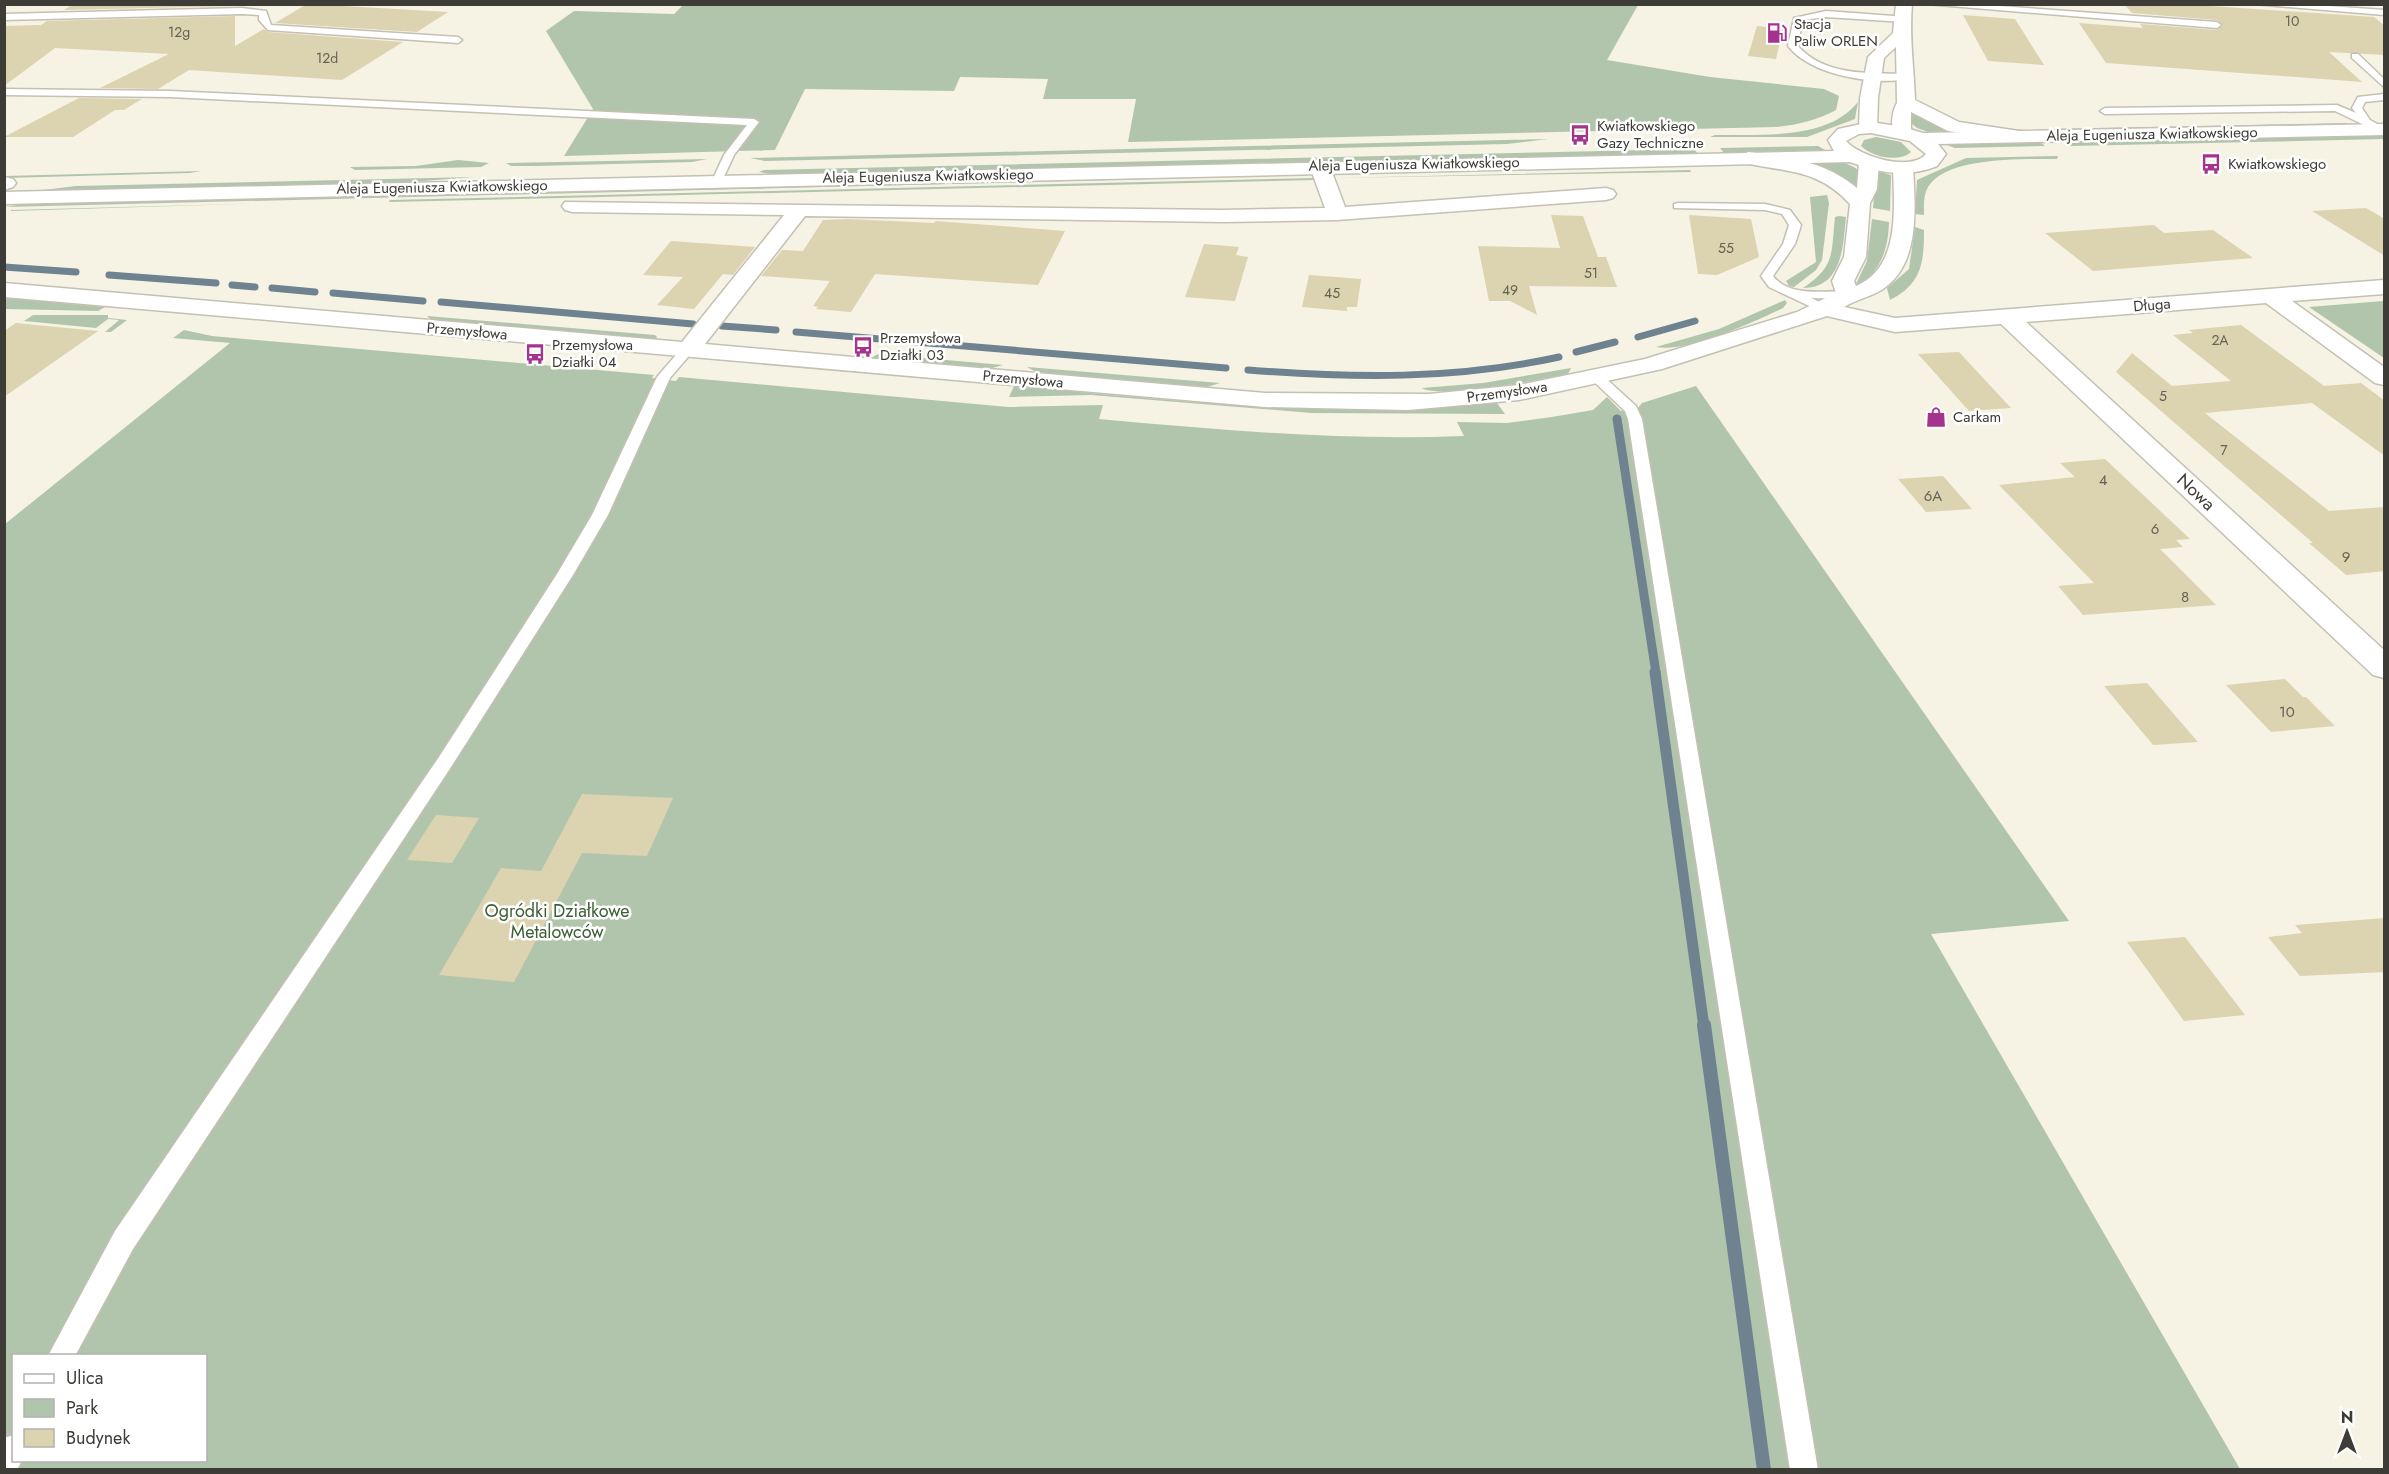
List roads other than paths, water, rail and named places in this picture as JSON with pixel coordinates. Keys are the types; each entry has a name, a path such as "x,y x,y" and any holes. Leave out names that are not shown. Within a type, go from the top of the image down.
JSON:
{"street":[{"path":"1868,128 1872,76 1876,57 1903,19"},
{"path":"1902,132 1902,109 1906,103 1903,19"},
{"path":"1906,103 1955,127 1975,132 2027,137"},
{"path":"1848,295 1843,281 1855,257 1860,203 1867,189 1860,159 1838,146 1837,140 1846,132 1868,128 1902,132 1929,144 1936,154 1934,159 1928,163 1903,167"},
{"name":"Aleja Eugeniusza Kwiatkowskiego","path":"1920,139 2379,131"},
{"name":"Aleja Eugeniusza Kwiatkowskiego","path":"1936,154 2379,131"},
{"name":"Aleja Eugeniusza Kwiatkowskiego","path":"720,174 1837,140"},
{"path":"1746,158 1775,160 1819,172 1849,189 1860,203"},
{"name":"Aleja Eugeniusza Kwiatkowskiego","path":"5,187 720,174 1320,167 1746,158 1860,159 1903,167"},
{"path":"1320,167 1337,214"},
{"name":"Przemysłowa","path":"4,290 1265,400 1342,404 1467,398 1557,386 1596,377 1753,334 1824,309 1848,295 1870,290 1886,275 1897,260 1901,242 1903,167"},
{"path":"572,206 1223,216 1337,214 1606,194"},
{"path":"687,351 799,210"},
{"name":"Długa","path":"1824,309 1895,325 2385,287"},
{"name":"Długa","path":"1848,295 1920,323"},
{"path":"2271,296 2385,378"},
{"name":"Nowa","path":"2007,317 2385,667"}],"lane":[{"path":"1930,4 2217,26"},
{"path":"2089,4 2096,17"},
{"path":"2258,4 2385,13"},
{"path":"4,16 242,11 263,13 263,20 268,27 458,40"},
{"path":"1903,19 1826,14 1798,18 1792,46 1806,60 1840,72 1905,77"},
{"path":"2355,56 2385,84"},
{"path":"4,92 170,94 754,122 720,174"},
{"path":"2379,131 2357,108 2361,99 2385,97"},
{"path":"2104,111 2337,108 2379,131"},
{"path":"1678,206 1765,207 1786,212 1795,225 1789,244 1767,276 1773,284 1796,293 1824,309"},
{"path":"1796,293 1848,295"},
{"path":"62,1354 124,1240 445,762 565,575 600,515 664,377 687,351"},
{"path":"1596,377 1631,409 1635,419 1804,1470"},
{"path":"4,1466 12,1452"}],"waterway":[{"path":"4,267 76,272"},
{"path":"109,275 216,283"},
{"path":"232,285 255,287"},
{"path":"272,288 315,292"},
{"path":"333,293 423,301"},
{"path":"441,302 693,324"},
{"path":"1638,337 1695,321"},
{"path":"722,326 776,330"},
{"path":"796,332 1226,368"},
{"path":"1576,352 1615,342"},
{"path":"1248,370 1326,375 1404,375 1481,370 1559,357"},
{"path":"1617,419 1656,673"},
{"path":"1655,672 1704,1027"},
{"path":"1704,1025 1764,1470"}],"place":[{"name":"Stacja Paliw ORLEN","path":"1777,33"},
{"name":"Kwiatkowskiego Gazy Techniczne","path":"1580,135"},
{"name":"Kwiatkowskiego","path":"2211,164"},
{"name":"Przemysłowa Działki 03","path":"863,347"},
{"name":"Przemysłowa Działki 04","path":"535,354"},
{"name":"Carkam","path":"1936,417"}],"park label":[{"name":"Ogródki Działkowe Metalowców","path":"557,921"}]}
